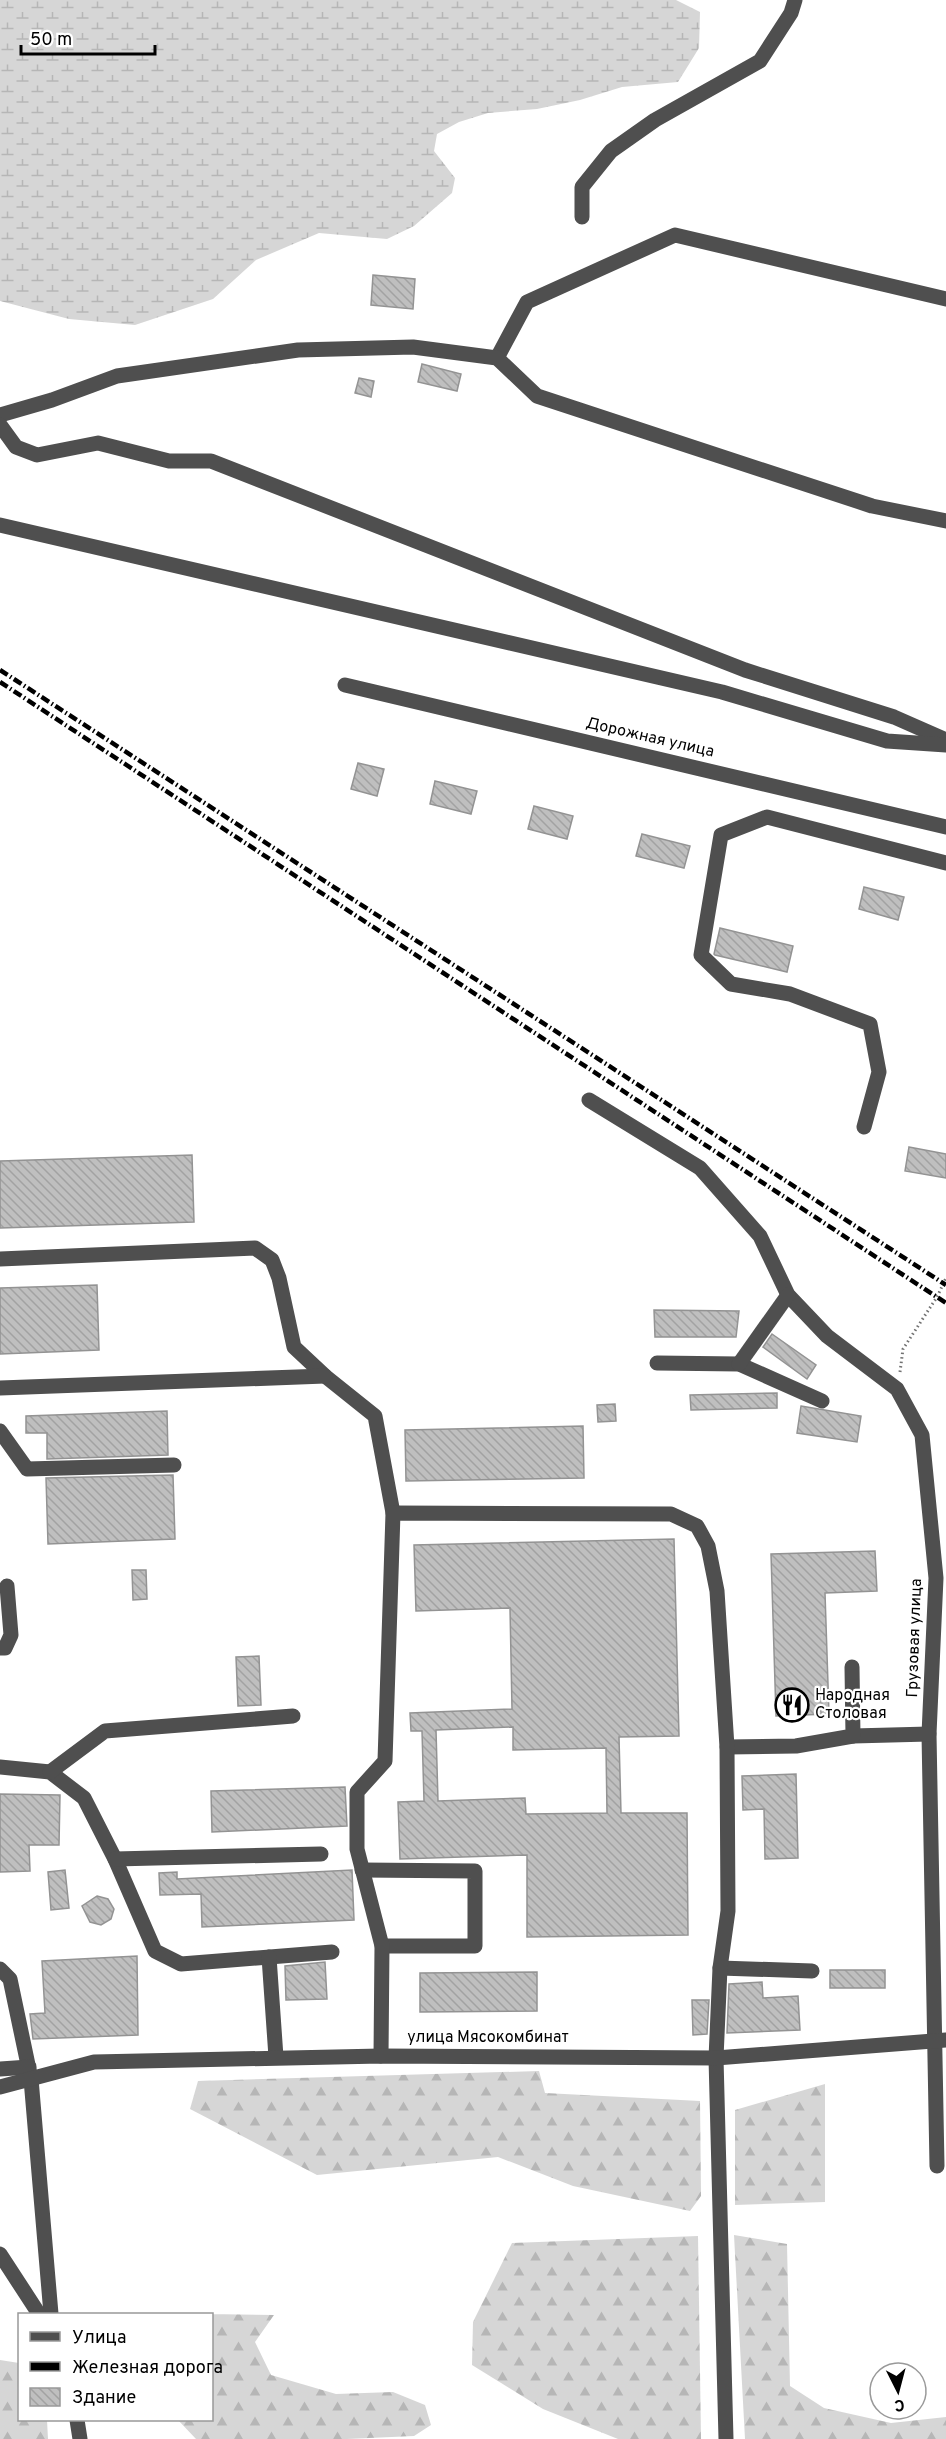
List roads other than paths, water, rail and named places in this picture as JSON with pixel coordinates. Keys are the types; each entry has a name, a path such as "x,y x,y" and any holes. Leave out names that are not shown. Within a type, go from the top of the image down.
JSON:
{"street":[{"path":"582,217 582,187 611,151 655,120 760,61 791,13 795,0"},
{"path":"497,358 527,302 675,236 946,299"},
{"path":"0,415 52,400 117,376 298,350 412,347 497,358 537,396 872,506 946,521"},
{"path":"0,425 16,447 37,455 98,442 169,461 211,461 745,670 894,717 946,740"},
{"path":"0,525 722,692 887,741 946,745"},
{"name":"Дорожная улица","path":"345,685 946,827"},
{"path":"864,1127 879,1072 870,1024 790,994 731,984 701,955 721,834 767,817 946,863"},
{"name":"Грузовая улица","path":"589,1100 700,1168 760,1236 788,1295 827,1336 897,1389 922,1435 938,1524 941,1578 929,1734 941,2040 937,2166"},
{"path":"0,1259 255,1248 272,1260 279,1278 294,1347 325,1376 375,1416 393,1513 385,1761 357,1792 357,1849 382,1946 381,2056"},
{"path":"739,1364 788,1295"},
{"path":"657,1363 739,1364 822,1401"},
{"path":"0,1388 325,1376"},
{"path":"0,1431 27,1469 174,1466"},
{"path":"393,1513 671,1514 697,1526 708,1545 717,1591 727,1747 728,1911 720,1968 716,2058 726,2439"},
{"path":"0,1648 5,1648 11,1635 8,1586"},
{"path":"852,1667 853,1736"},
{"path":"50,1772 105,1731 293,1716"},
{"path":"727,1747 796,1746 853,1736 929,1734"},
{"path":"0,1767 50,1772 84,1798 115,1859 155,1951 180,1964 332,1952"},
{"path":"115,1859 321,1854"},
{"path":"362,1870 475,1871 475,1946 382,1946"},
{"path":"269,1957 276,2056"},
{"path":"720,1968 812,1971"},
{"path":"0,1969 10,1979 30,2073 51,2313"},
{"name":"улица Мясокомбинат","path":"30,2073 94,2062 276,2056 716,2058 941,2040"},
{"path":"0,2069 30,2073"},
{"path":"0,2087 30,2073"},
{"path":"0,2254 38,2313"},
{"path":"77,2421 80,2439"}],"railway":[{"path":"0,670 946,1285"},
{"path":"0,682 946,1303"}],"place":[{"name":"Народная Столовая","path":"792,1705"}]}
